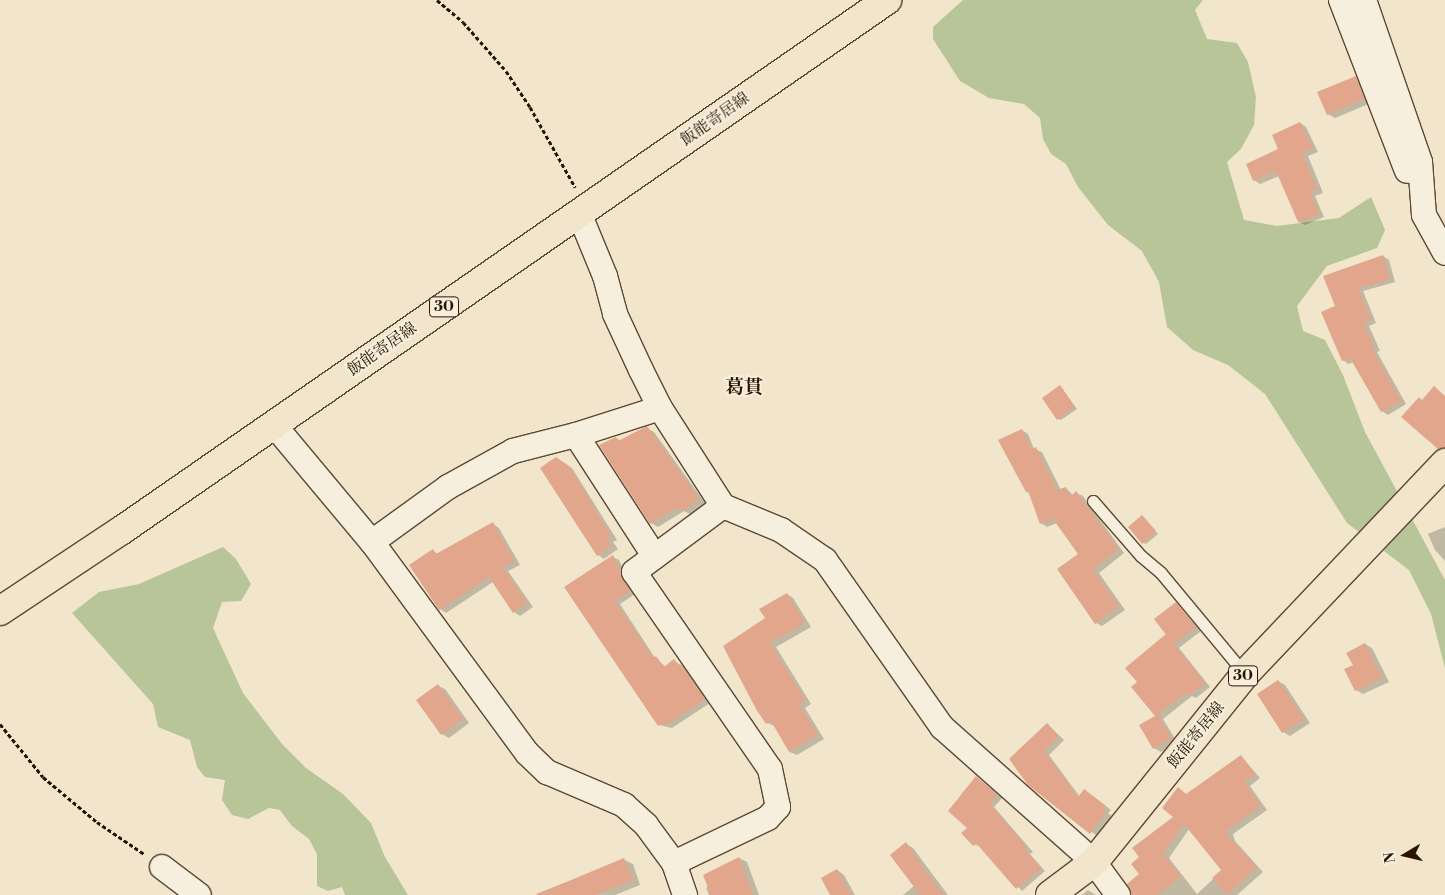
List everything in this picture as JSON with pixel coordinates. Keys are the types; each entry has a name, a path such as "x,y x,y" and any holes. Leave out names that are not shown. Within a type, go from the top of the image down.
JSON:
{"main road":[{"name":"飯能寄居線","path":"0,611 274,425 887,0"},
{"name":"飯能寄居線","path":"1050,895 1094,862 1245,674 1445,463"}],"street":[{"path":"1341,0 1424,215 1445,253"},
{"path":"1364,0 1420,162 1424,215"},
{"path":"583,210 605,276 615,314 660,408 722,506 780,530 825,560 846,586 942,727 1094,862 1118,895"},
{"path":"372,542 448,487 513,451 576,435 660,408"},
{"path":"274,425 372,542 527,753 547,772 624,805 646,825 674,863 684,895"},
{"path":"576,435 655,557"},
{"path":"674,863 768,818 778,807 770,769 634,572 722,506"},
{"path":"162,867 199,895"}],"lane":[{"path":"1093,501 1141,556 1161,573 1245,674"}],"path":[{"path":"437,0 462,22 506,71 530,107 583,210"},
{"path":"0,724 44,777 97,822 162,867"}],"green space":[{"path":"963,0 1203,0 1195,10 1207,39 1237,43 1248,62 1256,97 1254,125 1241,149 1227,162 1244,220 1277,226 1339,218 1371,197 1385,230 1377,248 1327,266 1297,306 1303,331 1325,340 1343,375 1365,432 1445,580 1445,668 1431,614 1409,570 1347,523 1265,394 1228,365 1193,350 1167,327 1159,282 1142,251 1108,225 1078,187 1066,164 1051,154 1043,139 1040,118 1024,104 989,98 960,81 933,39 933,27"},
{"path":"223,547 236,559 251,584 241,601 222,602 213,628 243,693 282,744 306,768 343,794 371,823 385,857 408,895 345,895 342,887 328,891 317,886 317,854 309,839 292,826 280,810 269,808 248,819 232,815 222,800 225,780 205,777 197,767 190,740 158,727 153,704 72,613 99,592 139,584"}],"building":[{"path":"1356,76 1364,99 1327,115 1317,92"},
{"path":"1300,122 1313,148 1302,153 1317,189 1310,192 1319,214 1298,222 1276,171 1253,181 1246,164 1278,149 1272,135"},
{"path":"1383,255 1390,279 1358,288 1371,320 1364,323 1374,348 1372,349 1401,401 1381,412 1350,358 1342,361 1321,312 1335,306 1323,276"},
{"path":"1060,385 1075,407 1057,420 1042,398"},
{"path":"1434,386 1445,396 1445,448 1438,449 1401,417 1419,397 1422,400"},
{"path":"647,426 699,499 682,512 679,507 650,524 599,445 616,437 618,441"},
{"path":"1022,429 1031,449 1036,447 1057,490 1066,487 1070,497 1076,491 1119,549 1093,569 1119,606 1095,624 1057,569 1078,554 1053,519 1040,524 1028,491 1026,492 998,440"},
{"path":"556,457 569,466 611,536 607,538 612,545 597,556 540,468"},
{"path":"1142,515 1156,531 1142,544 1128,527"},
{"path":"493,522 514,561 503,567 527,603 513,613 489,577 439,610 409,565 433,549 436,554"},
{"path":"613,555 630,591 615,601 653,658 656,656 664,667 674,659 679,666 681,664 705,699 665,726 663,723 658,726 564,587"},
{"path":"787,593 805,623 770,643 805,700 799,704 818,735 789,752 771,721 766,724 756,709 723,646 765,618 759,609"},
{"path":"1176,602 1196,627 1174,644 1205,683 1189,696 1186,692 1158,715 1171,738 1153,749 1139,725 1155,716 1131,687 1137,682 1125,668 1166,634 1154,619"},
{"path":"1365,643 1382,678 1355,691 1344,669 1353,665 1346,653"},
{"path":"1278,680 1304,719 1282,733 1257,694"},
{"path":"438,684 463,719 441,735 416,700"},
{"path":"1047,723 1059,736 1044,751 1078,797 1084,789 1106,806 1103,809 1107,811 1090,834 1028,785 1009,759"},
{"path":"1241,755 1255,774 1244,782 1261,806 1227,830 1228,836 1257,867 1227,895 1212,878 1221,870 1184,824 1163,854 1181,876 1157,895 1132,895 1127,884 1139,874 1131,864 1139,857 1132,848 1173,817 1162,808 1178,787 1186,794"},
{"path":"976,776 997,794 990,804 1028,849 1026,851 1041,868 1016,889 976,843 973,846 961,833 967,828 948,811"},
{"path":"906,842 944,895 920,895 890,855"},
{"path":"739,857 753,895 711,895 703,875"},
{"path":"624,858 633,880 596,895 535,895"},
{"path":"837,869 851,895 830,895 821,878"}],"district":[{"name":"葛貫","path":"744,388"}]}
